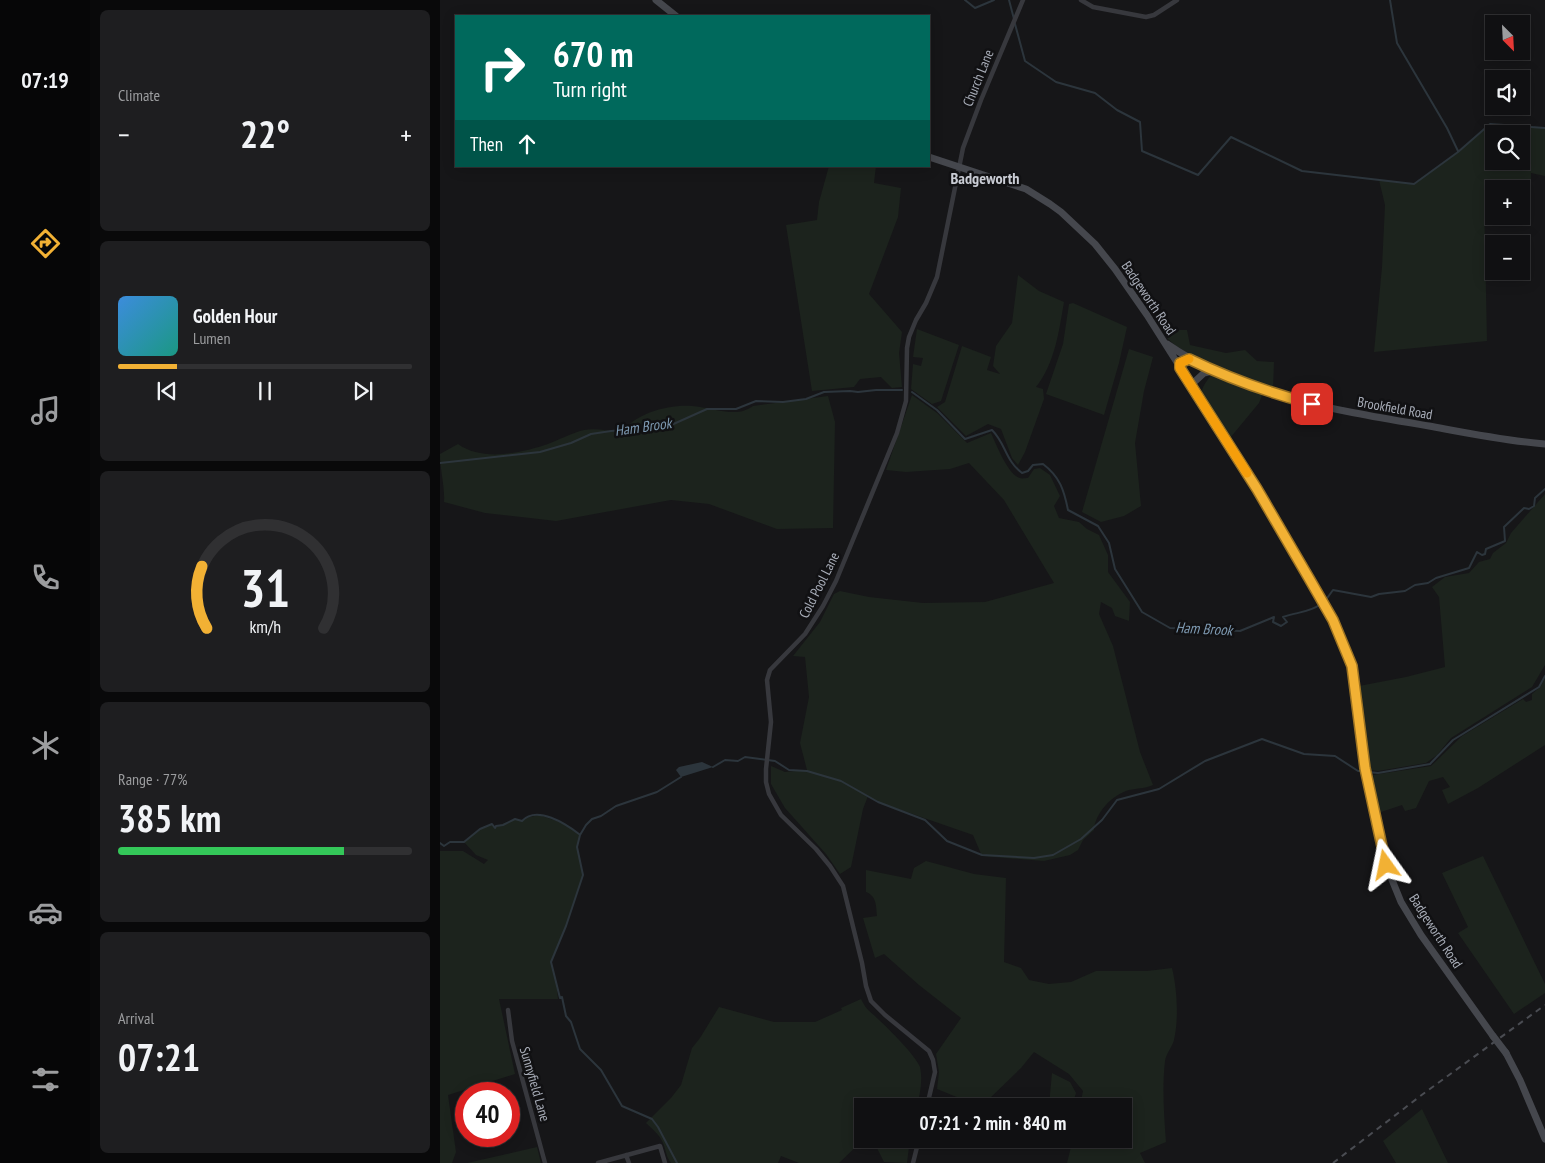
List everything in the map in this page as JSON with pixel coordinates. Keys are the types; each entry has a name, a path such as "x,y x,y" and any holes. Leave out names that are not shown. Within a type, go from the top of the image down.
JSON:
{"street":[{"path":"656,0 675,15"},
{"name":"Church Lane","path":"959,167 963,148 980,100 1023,0"},
{"path":"1081,0 1093,7 1146,17 1154,15 1177,0"},
{"name":"Badgeworth Road","path":"930,156 1026,189 1061,212 1095,244 1131,292 1257,489 1333,620 1352,666 1365,768 1386,865 1401,902 1421,935 1506,1053 1520,1080 1545,1139"},
{"name":"Cold Pool Lane","path":"929,1098 935,1072 929,1051 885,1015 871,1000 866,986 843,886 816,849 781,815 769,794 766,782 766,769 771,722 767,680 770,670 805,634 823,606 836,581 897,433 906,400 909,337 937,277 959,167"},
{"name":"Brookfield Road","path":"1164,342 1189,359 1213,371 1284,397 1351,413 1545,444"},
{"path":"1180,368 1180,363 1189,359"},
{"path":"1191,384 1204,373 1213,371"},
{"name":"Sunnyfield Lane","path":"508,1010 512,1040 546,1163"},
{"path":"598,1163 660,1146 665,1163"},
{"path":"913,1163 917,1148"},
{"path":"626,1155 629,1163"}],"shaded area":[{"path":"1530,127 1545,128 1545,176 1531,173 1531,196 1530,180 1485,180 1487,341 1374,352 1382,267 1385,205 1379,180 1414,184 1458,152 1485,128 1485,170 1530,170"},
{"path":"829,167 876,167 874,183 901,188 898,217 869,294 902,332 899,353 902,387 892,388 881,377 860,379 854,387 812,391 786,225 817,220 819,202"},
{"path":"1018,275 1039,291 1064,302 1052,357 1048,368 1036,387 1043,389 1044,399 1025,452 1018,465 1012,458 1001,429 988,424 966,436 937,407 945,402 962,346 991,357 987,370 1000,374 993,366 996,346 1012,323"},
{"path":"1073,303 1127,327 1104,415 1046,394 1063,344 1069,304"},
{"path":"917,329 959,345 941,401 932,404 911,389 913,364 921,366 923,358 913,357"},
{"path":"1178,330 1187,330 1190,345 1226,353 1245,350 1257,361 1274,362 1273,390 1265,388 1259,403 1230,438 1204,400 1202,394 1203,387 1215,369 1176,346 1167,338"},
{"path":"1129,349 1153,357 1144,391 1135,443 1141,506 1124,516 1101,522 1082,512"},
{"path":"912,395 937,413 967,443 991,433 1003,458 1016,476 1028,478 1034,469 1040,468 1050,475 1060,496 1054,506 1059,518 1079,522 1087,529 1099,535 1108,555 1108,572 1130,602 1129,621 1115,616 1112,608 1101,602 1099,614 1113,646 1140,752 1153,785 1123,792 1111,800 1101,811 1094,830 1083,840 1078,850 1070,855 1044,861 982,856 973,835 878,802 868,796 863,809 851,867 840,874 826,854 785,808 771,784 771,766 785,772 807,770 800,743 809,697 805,657 793,656 820,622 834,594 840,591 869,597 923,603 985,602 1054,583 1004,500 969,463 950,469 906,472 886,470"},
{"path":"828,396 835,422 833,528 777,529 709,504 671,500 556,521 485,513 444,502 440,454 458,444 468,450 479,453 514,453 548,444 584,430 622,433 635,420 663,408 692,406 738,412 753,406"},
{"path":"1545,494 1545,665 1532,687 1451,738 1437,755 1426,763 1378,771 1371,770 1367,755 1359,686 1445,667 1439,597 1432,587 1445,577 1469,573 1479,562 1490,559 1493,553 1506,543 1511,533"},
{"path":"1545,678 1545,745 1478,788 1448,804 1442,790 1450,787 1443,777 1429,781 1416,808 1405,811 1402,805 1378,813 1373,775 1431,766 1462,736 1523,699 1526,702 1532,700 1532,694 1540,687"},
{"path":"702,762 713,767 681,777 676,770 679,767"},
{"path":"539,815 566,824 580,835 577,847 583,875 566,926 551,962 556,979 558,999 499,999 515,1074 489,1082 455,1082 455,1093 448,1095 456,1152 452,1163 440,1163 440,851 463,851 484,864 488,860 476,855 464,842 492,824 495,827 515,819 522,821 525,818"},
{"path":"1483,856 1545,984 1545,993 1514,1014 1458,933 1468,927 1442,873"},
{"path":"926,861 974,874 1006,878 1004,962 1021,968 1029,980 1049,984 1071,982 1096,971 1147,971 1172,968 1177,1013 1174,1040 1166,1058 1164,1071 1166,1142 1140,1153 1145,1163 1067,1163 1071,1148 1132,1148 1132,1098 1082,1098 1083,1091 1069,1074 1034,1052 1021,1068 990,1098 959,1098 937,1089 939,1072 936,1054 961,1018 884,954 875,958 863,918 877,916 874,899 866,892 866,870 911,879 914,868"},
{"path":"861,999 868,1010 908,1049 920,1067 921,1082 919,1098 854,1098 855,1148 839,1163 799,1163 781,1156 778,1163 671,1163 662,1140 646,1123 681,1085 692,1048 719,1007 774,1022 815,1022 842,1010 841,1008"},
{"path":"1052,1073 1070,1082 1076,1093 1074,1098 1050,1098"},
{"path":"1422,1109 1448,1163 1396,1163 1383,1141"},
{"path":"537,1147 541,1163 467,1163"},
{"path":"877,1148 909,1148 907,1163 884,1162"}],"waterway":[{"path":"965,0 975,8 994,0"},
{"path":"1009,0 1014,19"},
{"path":"1390,0 1397,43 1447,128 1458,151"},
{"path":"1015,24 1025,61 1056,82 1095,93 1117,110 1140,122 1142,151 1198,175 1231,137 1302,171 1414,184 1458,152 1490,124 1545,128"},
{"name":"Ham Brook","path":"440,463 540,452 571,443 591,434 669,426 707,409 736,409 756,401 783,402 806,399 824,392 902,390"},
{"name":"Ham Brook","path":"912,392 937,410 965,439 992,430 997,435 1012,463 1022,473 1028,471 1033,465 1043,464 1049,469 1060,484 1068,510 1098,526 1109,543 1115,569 1142,612 1170,628 1240,631 1274,617 1273,622 1281,626 1287,622 1283,617 1307,611 1321,604"},
{"name":"Ham Brook","path":"1325,601 1333,590 1371,597 1379,594 1405,591 1415,585 1428,583 1436,578 1469,568 1477,552 1482,555 1485,554 1486,549 1505,541 1504,527 1524,508 1529,509 1534,506 1535,498 1545,489"},
{"path":"1368,772 1378,773 1430,764 1453,740 1539,687 1545,676"},
{"path":"713,767 725,760 738,761 745,757 775,761 789,770 807,771 841,781 878,802 925,820 947,841 982,855 1034,858 1053,855 1081,839 1102,820 1117,800 1159,789 1205,761 1262,739 1304,754 1335,756 1358,771 1363,771"},
{"path":"677,1163 652,1119 622,1106 601,1070 580,1049 571,1022 566,1016 551,962 566,926 583,875 577,847 580,835 586,825 592,819 601,816 616,806 657,792 681,777"},
{"path":"440,843 444,846 450,842 464,842 480,829 492,824 495,828 515,819 522,821 535,815 543,815 559,821 579,834"}],"railway":[{"path":"1333,1163 1423,1094 1545,1005"}],"slow traffic":[{"path":"1189,359 1180,363 1180,368 1247,473"}],"district":[{"name":"Badgeworth","path":"985,178"}],"route":[{"path":"1312,404 1284,397 1213,371 1189,359 1180,363 1180,368 1257,489 1333,620 1352,666 1365,768 1386,865"}]}
